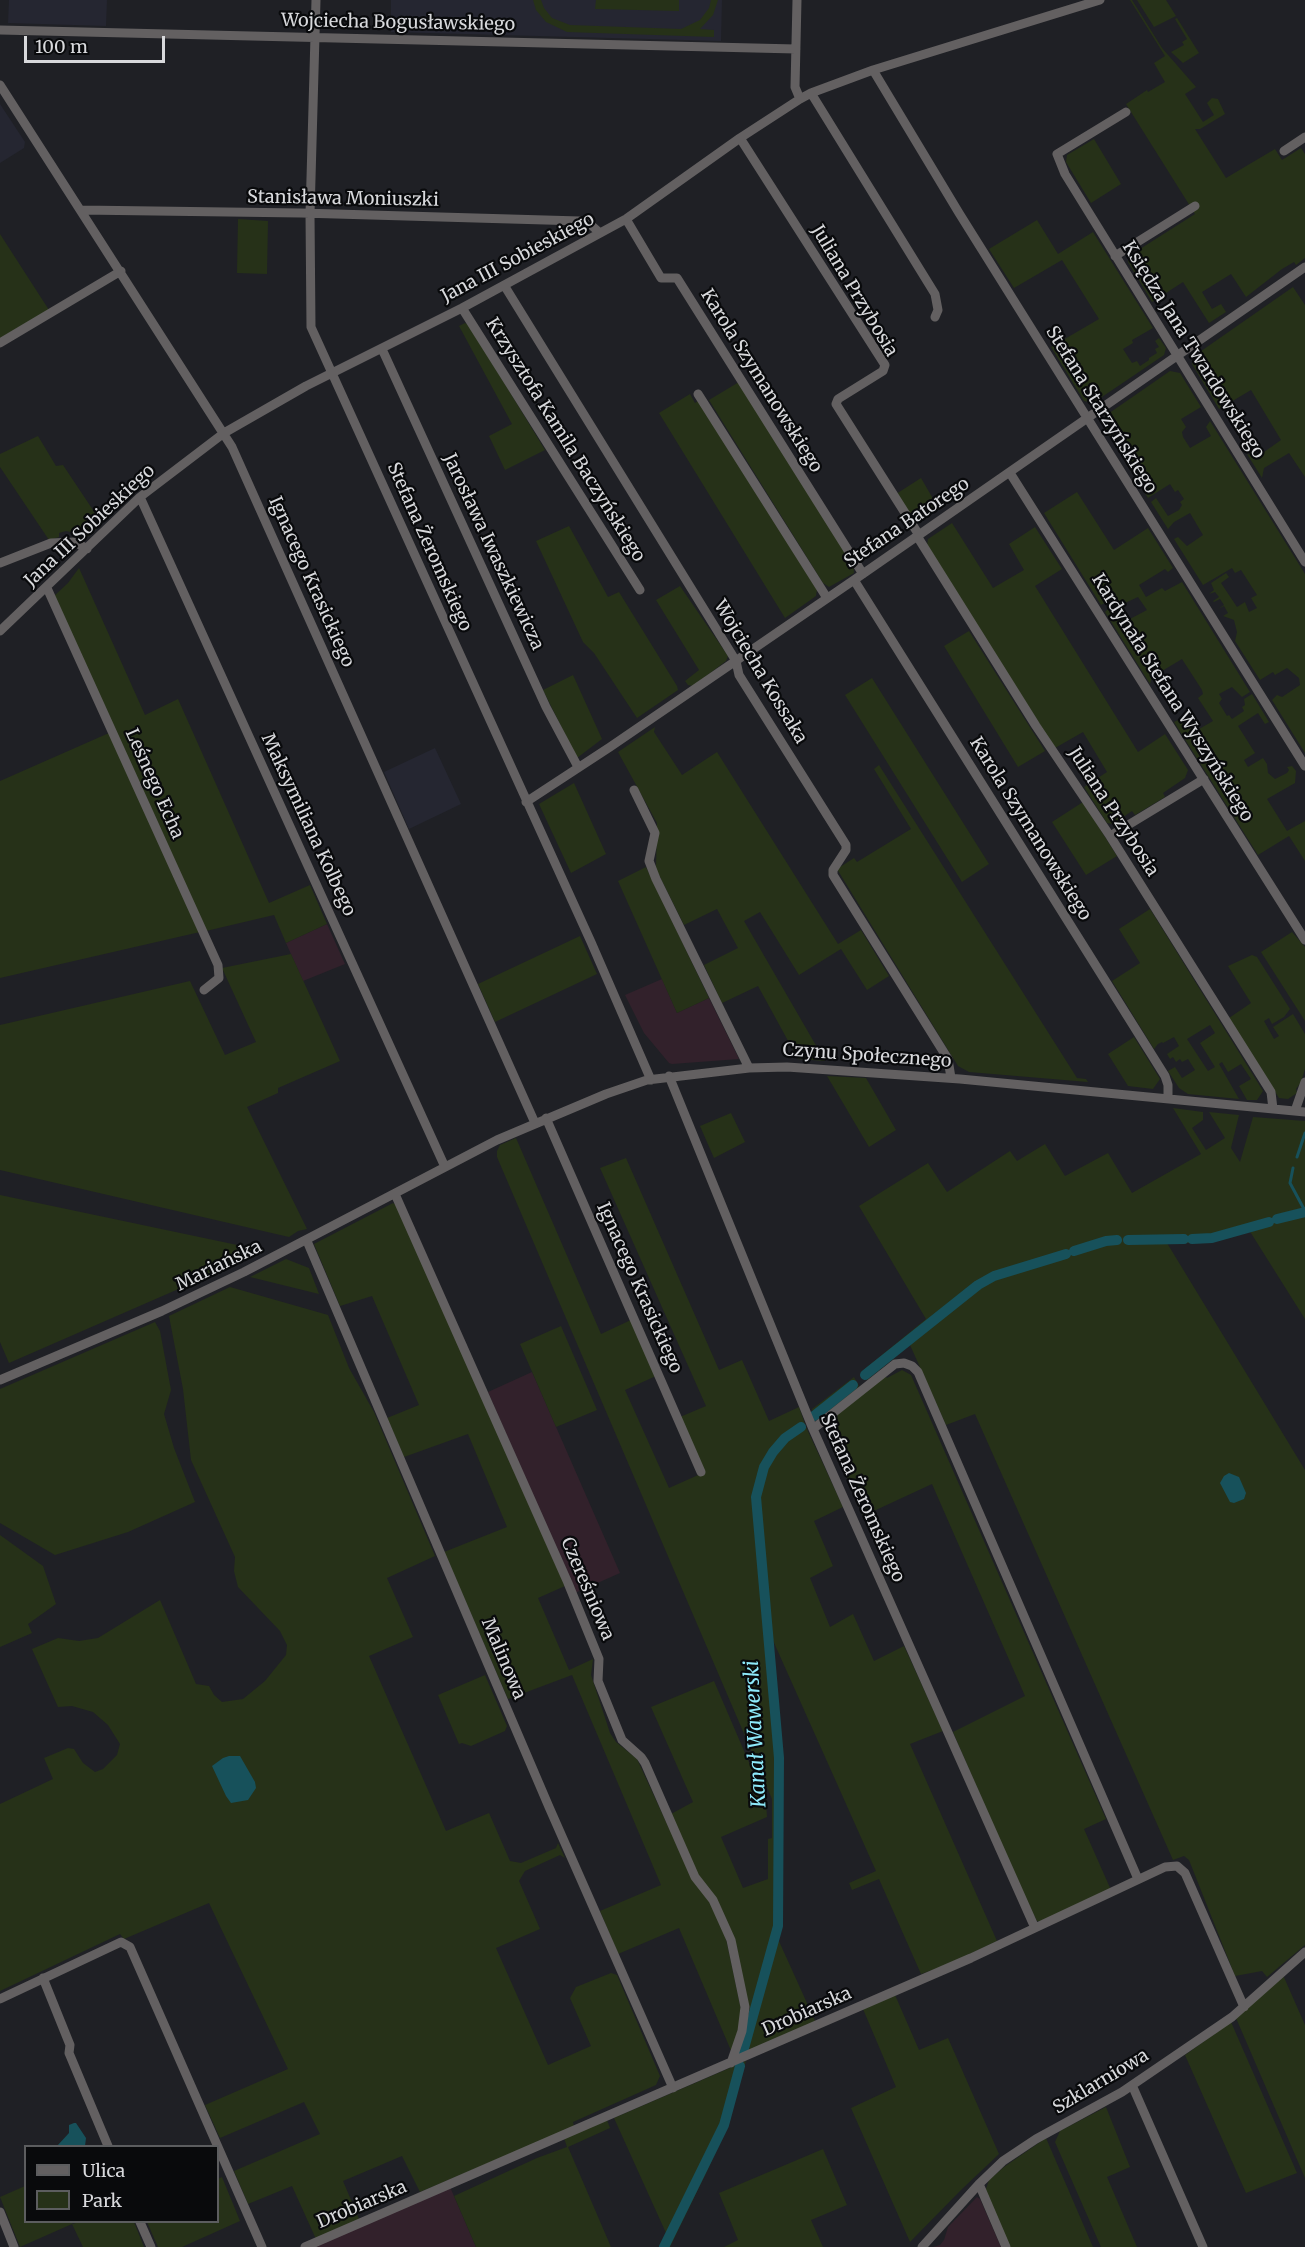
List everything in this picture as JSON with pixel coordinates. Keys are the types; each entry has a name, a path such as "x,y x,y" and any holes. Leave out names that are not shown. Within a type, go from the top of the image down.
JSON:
{"street":[{"name":"Stefana Żeromskiego","path":"316,0 310,214 311,327 591,942 651,1080"},
{"path":"797,0 795,87 800,99"},
{"name":"Jana III Sobieskiego","path":"0,631 140,497 224,433 271,405 462,308 626,219 740,138 800,99 873,70 1100,0"},
{"name":"Wojciecha Bogusławskiego","path":"0,30 796,49"},
{"name":"Stefana Starzyńskiego","path":"873,70 1087,419 1305,766"},
{"name":"Ignacego Krasickiego","path":"0,85 224,433 535,1123"},
{"path":"811,93 935,294 938,310 935,318"},
{"name":"Księdza Jana Twardowskiego","path":"1126,112 1057,154 1065,174 1305,562"},
{"path":"1284,151 1305,137"},
{"name":"Juliana Przybosia","path":"740,138 885,365 883,371 838,399 837,404 1036,726 1110,836 1270,1092 1274,1102 1273,1109"},
{"path":"1115,256 1195,206"},
{"name":"Stanisława Moniuszki","path":"81,210 580,221 591,225 600,233"},
{"name":"Karola Szymanowskiego","path":"626,219 661,278 677,278 1165,1076 1168,1085 1168,1099"},
{"name":"Stefana Batorego","path":"526,802 859,577 1305,267"},
{"path":"0,343 121,272"},
{"name":"Wojciecha Kossaka","path":"504,285 736,661 739,675 846,844 846,850 832,870 833,875 948,1059 951,1078"},
{"name":"Krzysztofa Kamila Baczyńskiego","path":"462,308 640,590"},
{"name":"Jarosława Iwaszkiewicza","path":"382,349 546,706 579,767"},
{"path":"698,394 827,598"},
{"name":"Kardynała Stefana Wyszyńskiego","path":"1010,473 1305,940"},
{"name":"Maksymiliana Kolbego","path":"140,497 445,1167"},
{"path":"0,563 51,543 75,542 87,549"},
{"name":"Leśnego Echa","path":"47,588 218,965 219,978 204,990"},
{"path":"1110,836 1204,779"},
{"path":"634,790 655,833 650,861 656,879 749,1068"},
{"name":"Czynu Społecznego","path":"445,1167 546,1118 606,1094 651,1080 749,1068 787,1067 951,1078 1305,1112"},
{"name":"Stefana Żeromskiego","path":"669,1077 813,1429 1035,1928"},
{"path":"1294,1111 1305,1082"},
{"name":"Ignacego Krasickiego","path":"546,1118 701,1472"},
{"name":"Mariańska","path":"0,1380 162,1311 307,1240 445,1167"},
{"name":"Czereśniowa","path":"395,1194 572,1594 599,1659 598,1681 622,1740 645,1763 695,1877 713,1900 731,1940 745,2007 741,2031 731,2063"},
{"name":"Malinowa","path":"307,1240 549,1807 673,2088"},
{"path":"813,1429 895,1364 904,1363 912,1366 918,1372 1138,1879"},
{"name":"Drobiarska","path":"305,2247 971,1958 1165,1867 1181,1868 1244,2007"},
{"path":"0,1999 121,1942 130,1947 217,2145"},
{"name":"Szklarniowa","path":"922,2247 1003,2161 1018,2150 1132,2085 1244,2007 1305,1952"},
{"path":"43,1978 70,2045 69,2053 108,2145"},
{"path":"1132,2085 1203,2247"},
{"path":"219,2149 262,2247"},
{"path":"979,2184 1006,2247"},
{"path":"0,2212 14,2247"},
{"path":"140,2223 151,2247"}],"shaded area":[{"path":"9,0 107,0 106,26 8,23"},
{"path":"391,0 722,0 721,41 391,32"},
{"path":"0,104 25,142 24,148 0,163"},
{"path":"435,748 461,804 409,829 384,772"},
{"path":"327,924 345,964 303,981 286,943"},
{"path":"662,979 677,1013 709,998 739,1059 669,1063 644,1033 625,995"},
{"path":"532,1372 620,1573 575,1593 488,1392"},
{"path":"450,2187 476,2247 314,2247"},
{"path":"977,2197 980,2199 1001,2247 933,2247 940,2245 948,2227"}],"green space":[{"path":"533,0 541,0 552,18 570,25 681,29 700,20 709,8 711,0 718,0 713,15 700,29 714,30 714,37 567,32 546,22 536,10"},
{"path":"596,0 679,0 679,11 595,9"},
{"path":"1130,0 1162,48 1196,87 1185,94 1203,122 1214,115 1207,103 1212,98 1218,99 1225,114 1200,129 1195,129 1226,178 1275,149 1282,160 1301,148 1305,154 1305,258 1296,265 1294,262 1282,269 1246,297 1231,274 1202,292 1212,309 1221,304 1226,312 1209,323 1183,282 1152,302 1128,262 1129,256 1195,214 1126,104 1147,90 1148,92 1165,82 1154,63 1165,56"},
{"path":"1137,0 1166,0 1176,16 1154,27"},
{"path":"1177,18 1199,53 1183,63 1171,52 1184,45 1182,42 1187,39 1175,19"},
{"path":"1094,139 1121,184 1091,203 1066,162 1067,155"},
{"path":"238,219 268,221 267,274 237,273"},
{"path":"1037,220 1058,254 1093,232 1153,328 1132,340 1133,343 1123,349 1132,363 1137,361 1140,366 1157,353 1155,349 1159,347 1155,341 1159,338 1166,348 1164,355 1093,403 1084,401 1051,347 1099,319 1062,260 1014,288 989,249"},
{"path":"0,234 49,310 0,338"},
{"path":"1293,287 1305,305 1305,477 1289,453 1264,468 1262,478 1247,454 1257,457 1281,440 1251,390 1219,409 1192,364 1194,356"},
{"path":"465,323 469,325 545,450 505,470 489,436 512,424 459,326"},
{"path":"1170,371 1180,373 1201,407 1181,419 1186,427 1182,432 1183,437 1190,448 1211,436 1206,427 1210,421 1305,574 1305,753 1272,700 1277,695 1282,697 1300,685 1299,678 1287,668 1275,675 1273,672 1260,680 1235,641 1237,632 1234,620 1223,616 1228,613 1224,606 1218,609 1224,605 1220,599 1213,601 1219,597 1215,592 1209,594 1214,590 1211,583 1226,573 1229,577 1221,583 1237,607 1245,602 1249,612 1257,608 1251,598 1257,595 1241,570 1235,573 1232,568 1203,585 1174,539 1178,537 1187,546 1203,535 1190,513 1174,522 1168,529 1151,502 1156,498 1168,516 1179,510 1182,505 1180,502 1184,499 1178,490 1175,492 1170,484 1148,498 1103,425 1105,416"},
{"path":"739,382 853,564 854,573 829,587 823,583 709,400"},
{"path":"690,394 695,403 698,401 817,589 816,596 785,618 659,413"},
{"path":"38,436 56,466 63,465 97,516 93,519 98,527 89,536 66,531 59,533 59,537 49,540 0,467 0,454"},
{"path":"921,478 939,509 919,522 914,519 896,494"},
{"path":"1077,492 1114,550 1148,528 1173,568 1168,572 1165,569 1139,585 1146,597 1162,588 1165,591 1182,582 1250,692 1242,697 1232,687 1219,694 1222,699 1219,703 1227,716 1229,715 1232,719 1244,711 1242,707 1245,705 1244,699 1252,694 1269,722 1265,724 1258,713 1238,726 1255,753 1244,760 1248,767 1263,758 1267,764 1268,773 1275,779 1287,773 1289,770 1287,767 1292,766 1296,771 1295,783 1267,799 1287,831 1305,821 1305,861 1289,836 1258,855 1174,722 1184,717 1194,732 1213,721 1198,698 1203,694 1202,690 1182,659 1152,677 1150,684 1105,612 1109,608 1128,620 1147,610 1138,597 1127,602 1123,607 1126,614 1112,599 1101,605 1044,513"},
{"path":"952,523 993,588 1024,570 1009,544 1035,527 1062,569 1035,586 1138,752 1165,734 1188,770 1185,778 1163,793 1165,797 1135,815 1132,811 1113,824 1107,823 1084,787 1107,772 1083,732 1055,748 927,547 928,539"},
{"path":"569,526 608,597 619,592 677,686 678,690 637,718 594,653 583,642 536,541"},
{"path":"79,568 145,715 178,699 269,903 310,885 327,924 286,943 274,915 206,931 53,597 68,583"},
{"path":"680,586 728,656 726,661 693,686 688,685 685,681 699,670 656,600"},
{"path":"969,631 1045,751 1018,767 944,646"},
{"path":"573,675 602,739 577,758 543,690"},
{"path":"872,678 989,864 962,882 845,695"},
{"path":"655,727 654,732 682,775 717,752 838,944 861,930 889,976 867,990 841,949 799,975 760,912 744,921 825,1061 798,1059 758,986 722,1003 704,965 738,948 717,909 684,925 656,869 657,823 618,752"},
{"path":"109,733 200,932 0,978 0,781"},
{"path":"879,765 1077,1078 1086,1079 1088,1082 969,1072 958,1066 837,869 854,858 857,862 911,829 874,769"},
{"path":"574,783 606,854 571,873 539,804"},
{"path":"1083,802 1117,856 1086,875 1052,822"},
{"path":"646,867 709,998 677,1013 618,881"},
{"path":"1150,909 1263,1091 1257,1100 1247,1100 1239,1086 1251,1079 1241,1064 1228,1072 1222,1062 1219,1064 1239,1099 1188,1094 1179,1088 1168,1071 1175,1067 1182,1078 1195,1070 1188,1059 1182,1062 1180,1059 1176,1062 1173,1057 1170,1059 1167,1054 1179,1046 1174,1037 1158,1044 1154,1049 1112,981 1140,963 1119,929","holes":["1210,1025 1215,1033 1200,1043 1215,1067 1208,1071 1187,1039"]},
{"path":"1292,932 1305,947 1305,1021 1261,952"},
{"path":"580,936 597,974 495,1022 478,984"},
{"path":"291,954 340,1061 278,1088 278,1093 247,1107 307,1229 298,1231 289,1237 0,1170 0,1025 190,981 225,1055 256,1042 222,968"},
{"path":"1252,955 1257,957 1290,1009 1284,1017 1272,1024 1269,1018 1264,1021 1274,1039 1279,1036 1273,1027 1293,1014 1305,1034 1305,1069 1296,1089 1297,1093 1288,1099 1279,1098 1229,1018 1251,1003 1228,966"},
{"path":"1134,1037 1160,1079 1153,1089 1128,1086 1108,1054"},
{"path":"827,1076 866,1078 896,1130 869,1147"},
{"path":"1173,1108 1203,1112 1203,1120 1192,1128 1206,1150 1225,1138 1209,1112 1239,1115 1231,1148 1240,1162 1253,1117 1305,1121 1305,1319 1249,1230 1210,1243 1167,1243 1305,1470 1305,1945 1267,1977 1262,1971 1235,1976 1189,1860 1184,1856 1173,1860 975,1414 946,1425 910,1345 867,1380 861,1372 926,1319 859,1206 928,1163 947,1192 1010,1151 1017,1161 1045,1144 1065,1176 1108,1153 1132,1193 1201,1154"},
{"path":"731,1113 745,1142 714,1158 700,1126"},
{"path":"516,1138 601,1334 633,1319 656,1376 625,1390 669,1488 705,1472 680,1417 706,1406 600,1168 626,1158 719,1370 742,1360 769,1421 799,1407 843,1507 814,1521 833,1566 810,1578 830,1627 853,1614 874,1661 904,1646 943,1731 910,1744 997,1941 947,1965 921,1974 879,1879 852,1890 849,1883 876,1871 771,1636 782,1760 781,1927 778,1939 816,2023 737,2056 750,2007 746,2002 737,1948 699,1878 671,1814 693,1802 651,1707 714,1681 766,1802 767,1817 721,1837 743,1888 768,1879 768,1839 772,1838 772,1799 497,1157 500,1145"},
{"path":"0,1195 261,1250 206,1277 9,1363 0,1342"},
{"path":"393,1203 397,1206 565,1586 538,1598 569,1670 593,1659 591,1675 610,1733 616,1742 637,1759 691,1876 710,1900 725,1934 742,2014 732,2053 679,1928 618,1954 600,1911 661,1885 572,1675 508,1699 444,1552 507,1527 468,1434 404,1457 387,1418 419,1405 372,1296 340,1306 314,1244"},
{"path":"286,1259 309,1268 319,1294 250,1277"},
{"path":"230,1287 328,1315 349,1368 374,1412 435,1556 387,1578 413,1637 369,1656 446,1831 489,1813 510,1861 521,1863 556,1848 558,1843 565,1858 560,1855 525,1871 519,1881 540,1929 496,1948 548,2065 591,2046 570,1998 576,1987 611,1973 617,1975 660,2076 656,2085 573,2122 574,2127 420,2192 402,2156 343,2181 359,2219 316,2239 292,2186 248,2204 234,2171 320,2134 304,2102 220,2138 205,2105 288,2069 209,1903 124,1939 120,1934 0,1991 0,1804 53,1779 44,1758 68,1748 74,1749 83,1763 95,1772 103,1769 117,1755 120,1744 108,1725 93,1712 72,1706 58,1707 32,1649 58,1638 79,1641 98,1638 160,1600 196,1684 209,1686 222,1702 243,1699 265,1681 286,1655 287,1645 280,1631 238,1587 234,1571 235,1557 191,1460 183,1389 169,1316"},
{"path":"155,1322 160,1331 171,1390 164,1414 174,1448 195,1502 128,1532 55,1555 0,1523 0,1389"},
{"path":"561,1326 597,1410 556,1427 520,1344"},
{"path":"902,1370 911,1375 1106,1819 1084,1829 1111,1890 1043,1922 1037,1921 1021,1890 953,1732 1025,1696 932,1484 863,1516 825,1425 885,1376 887,1378"},
{"path":"854,1377 858,1388 819,1418 813,1413 812,1409"},
{"path":"0,1535 43,1566 56,1604 28,1624 32,1633 0,1647"},
{"path":"485,1675 507,1726 505,1731 471,1746 459,1744 438,1695"},
{"path":"1283,1975 1305,2025 1305,2178 1236,2018"},
{"path":"895,1995 919,2050 948,2038 999,2154 910,2242 851,2108 896,2087 863,2009"},
{"path":"1231,2022 1297,2173 1246,2193 1185,2055"},
{"path":"746,2061 725,2132 708,2169 670,2247 659,2247 666,2233 614,2118"},
{"path":"1106,2107 1130,2167 1107,2177 1137,2247 1101,2247 1055,2142 1060,2131"},
{"path":"607,2120 610,2128 568,2147 611,2247 476,2247 454,2196 537,2158 567,2147 564,2138"},
{"path":"1046,2138 1093,2247 1009,2247 985,2192 989,2180"},
{"path":"823,2149 847,2205 811,2220 823,2247 724,2247 738,2240 719,2193"},
{"path":"222,2177 240,2221 182,2247 158,2247 147,2223 219,2223 219,2178"},
{"path":"24,2186 24,2223 134,2223 144,2247 83,2247 72,2224 20,2247 0,2197"}],"water":[{"path":"1229,1473 1239,1477 1246,1493 1244,1499 1234,1503 1230,1502 1220,1483"},
{"path":"229,1756 240,1756 255,1782 256,1788 248,1800 231,1803 212,1766"},
{"path":"76,2123 86,2138 85,2145 58,2145 69,2133 69,2125"}],"waterway":[{"path":"1297,1157 1305,1133"},
{"path":"1293,1168 1290,1183 1305,1211"},
{"name":"Kanał Wawerski","path":"1277,1219 1305,1212"},
{"name":"Kanał Wawerski","path":"1192,1239 1212,1238 1269,1222"},
{"name":"Kanał Wawerski","path":"1128,1240 1184,1239"},
{"name":"Kanał Wawerski","path":"1074,1251 1117,1240"},
{"name":"Kanał Wawerski","path":"865,1375 978,1285 994,1276 1066,1254"},
{"name":"Kanał Wawerski","path":"814,1416 853,1385"},
{"name":"Kanał Wawerski","path":"743,2052 778,1926 779,1758 756,1497 764,1467 773,1452 785,1438 801,1427"},
{"name":"Kanał Wawerski","path":"664,2247 724,2125 740,2066"}]}
